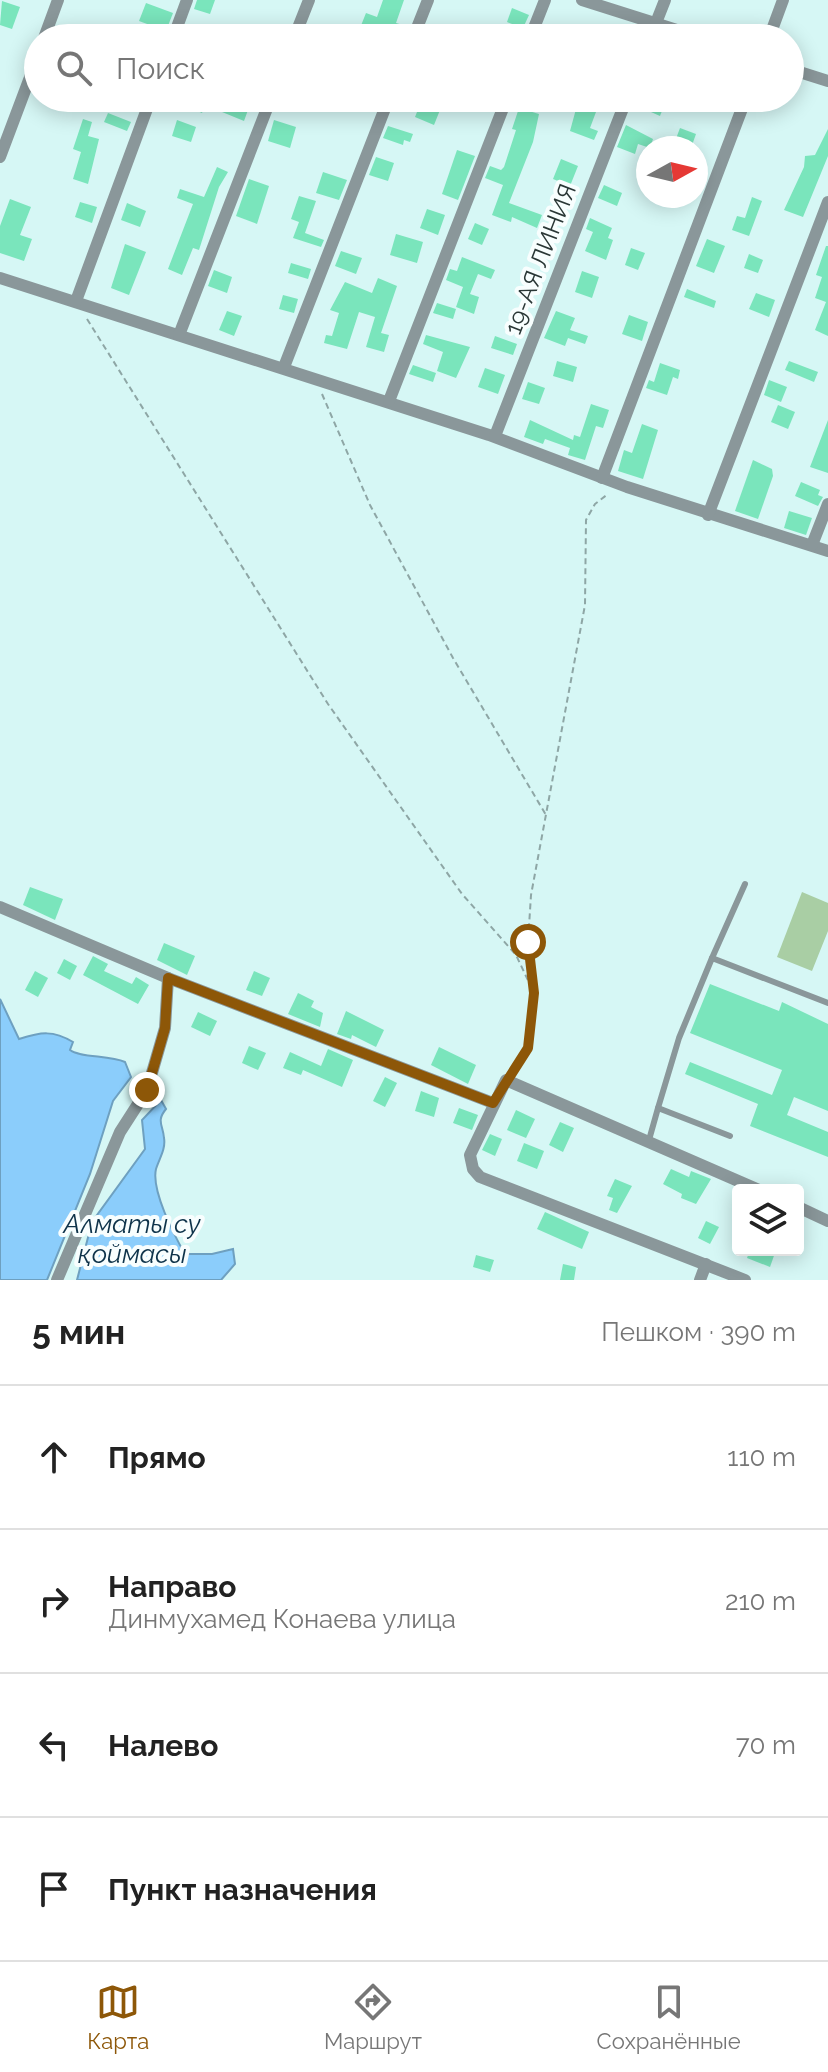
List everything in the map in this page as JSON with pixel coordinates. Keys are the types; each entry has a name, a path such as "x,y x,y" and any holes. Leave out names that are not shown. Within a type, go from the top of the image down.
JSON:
{"street":[{"path":"49,24 58,0"},
{"path":"178,24 187,0"},
{"path":"300,24 309,0"},
{"path":"419,24 428,0"},
{"path":"536,24 545,0"},
{"path":"582,0 663,24"},
{"path":"657,22 665,0"},
{"path":"774,24 783,0"},
{"path":"804,73 828,81"},
{"path":"0,157 24,93"},
{"path":"76,301 146,112"},
{"path":"179,335 266,112"},
{"path":"284,367 384,112"},
{"path":"389,401 502,112"},
{"name":"19-АЯ ЛИНИЯ","path":"495,436 622,112"},
{"path":"602,478 741,112"},
{"path":"708,515 828,202"},
{"path":"0,278 389,401 495,436 708,515 828,551"},
{"path":"812,545 828,504"},
{"path":"0,907 168,978 493,1103"},
{"path":"57,1280 120,1132 147,1090 165,1028 168,978"},
{"path":"745,1280 480,1177 473,1169 470,1155 506,1080 746,1184"},
{"path":"804,1210 828,1221"},
{"path":"700,1280 706,1264"}],"lane":[{"path":"649,1140 679,1038 745,884"},
{"path":"712,958 828,1003"},
{"path":"658,1108 730,1136"}],"path":[{"path":"76,301 328,704 462,894 516,955 534,993"},
{"path":"315,377 370,505 453,658 547,816"},
{"path":"506,1080 528,1048 534,993 528,942 530,910 585,605 586,520 595,504 610,493 627,487"}],"green space":[{"path":"802,892 828,903 828,931 812,971 777,957"}],"water":[{"name":"Алматы су қоймасы","path":"0,999 19,1039 40,1034 59,1035 73,1042 70,1050 75,1053 125,1062 131,1077 113,1101 90,1174 47,1280 0,1280"},
{"name":"Алматы су қоймасы","path":"161,1100 166,1109 161,1120 164,1142 155,1178 170,1224 185,1254 212,1254 233,1249 235,1264 221,1280 77,1280 92,1222 145,1149 142,1120"}],"building":[{"path":"197,0 215,0 210,14 194,9"},
{"path":"383,0 404,0 396,23 400,24 362,24 366,13 377,17"},
{"path":"2,1 20,7 12,29 0,25"},
{"path":"146,3 173,13 169,24 139,21"},
{"path":"512,8 529,15 525,24 507,22"},
{"path":"222,112 247,112 244,121"},
{"path":"417,112 439,112 434,125 415,117"},
{"path":"518,112 539,114 533,142 509,203 542,215 537,228 512,217 511,222 492,215 503,185 485,178 490,166 501,170 504,167 516,130 512,129"},
{"path":"575,112 596,112 590,128 598,131 594,140 570,131"},
{"path":"108,113 131,122 127,131 104,122"},
{"path":"83,119 92,122 88,136 99,139 88,184 73,179 81,152 73,149"},
{"path":"177,120 196,127 191,142 172,136"},
{"path":"274,120 296,127 290,148 268,141"},
{"path":"626,125 647,136 636,136 635,154 617,147"},
{"path":"388,126 413,134 410,142 404,140 403,145 383,138"},
{"path":"680,128 696,134 695,136 677,136"},
{"path":"828,129 828,156 803,217 784,210 804,167 805,156 815,155"},
{"path":"457,150 475,156 458,200 442,194"},
{"path":"376,157 394,163 388,181 369,175"},
{"path":"561,159 578,166 570,186 553,179"},
{"path":"217,167 228,172 219,187 199,250 193,248 182,275 168,269 193,204 177,198 180,189 204,197"},
{"path":"323,172 347,180 339,200 316,193"},
{"path":"249,179 269,186 257,224 236,216"},
{"path":"604,185 622,193 617,206 598,198"},
{"path":"299,196 316,201 305,233 324,240 321,247 293,238 299,222 291,219"},
{"path":"752,197 762,201 749,236 732,230 737,216 745,218"},
{"path":"10,199 31,207 20,235 32,239 24,261 0,253 0,226"},
{"path":"80,202 97,207 92,223 75,217"},
{"path":"127,203 146,211 140,227 121,220"},
{"path":"427,209 445,215 438,235 420,228"},
{"path":"590,218 612,228 608,238 613,240 606,260 585,251 593,232 586,229"},
{"path":"475,223 489,229 482,245 468,239"},
{"path":"396,234 423,242 417,263 390,255"},
{"path":"707,239 725,246 714,273 696,266"},
{"path":"125,244 146,252 129,295 111,288"},
{"path":"826,246 828,336 815,330 826,302 815,298 822,277 816,275"},
{"path":"631,248 645,253 638,270 625,265"},
{"path":"341,251 362,258 356,274 335,266"},
{"path":"749,254 763,260 758,273 744,268"},
{"path":"462,257 495,270 491,279 478,274 470,294 479,297 474,314 456,307 463,287 446,280 450,269 457,271"},
{"path":"291,263 311,269 308,279 288,273"},
{"path":"214,270 232,277 227,293 208,286"},
{"path":"582,271 599,277 592,298 575,292"},
{"path":"378,278 397,286 381,333 389,335 384,352 366,347 375,317 359,312 347,349 324,343 326,335 332,336 339,313 330,310 345,282 372,293"},
{"path":"687,289 716,301 714,308 684,297"},
{"path":"756,293 775,300 769,317 749,309"},
{"path":"283,295 298,299 294,313 279,309"},
{"path":"437,303 456,309 453,319 433,313"},
{"path":"227,311 242,316 234,336 219,330"},
{"path":"556,311 575,318 570,330 588,336 585,344 568,338 565,346 544,338"},
{"path":"629,315 648,322 642,341 622,334"},
{"path":"426,335 470,347 456,378 437,371 443,352 423,344"},
{"path":"495,336 517,344 513,355 491,348"},
{"path":"557,361 577,367 573,382 553,376"},
{"path":"789,361 818,372 814,382 785,370"},
{"path":"660,363 680,370 678,379 673,377 667,395 646,388 649,380 654,382"},
{"path":"413,365 436,373 433,382 409,374"},
{"path":"485,368 505,375 498,394 478,387"},
{"path":"769,380 787,387 781,402 764,395"},
{"path":"528,382 545,388 539,404 522,399"},
{"path":"591,404 609,410 603,428 596,426 585,460 568,455 570,448 545,439 543,444 524,437 530,420 573,440 574,435 580,437"},
{"path":"778,405 795,412 788,429 771,422"},
{"path":"828,420 828,473 810,467"},
{"path":"642,424 658,430 643,479 618,471 624,450 632,453"},
{"path":"753,460 772,469 773,476 758,519 735,511"},
{"path":"801,482 820,490 818,495 823,497 818,506 795,496"},
{"path":"789,511 812,518 806,535 784,528"},
{"path":"30,887 63,899 55,920 23,905"},
{"path":"164,943 195,956 187,975 157,960"},
{"path":"93,956 108,964 104,971 132,984 136,977 149,985 138,1004 83,975"},
{"path":"64,959 77,966 70,980 57,973"},
{"path":"35,971 48,978 38,997 25,990"},
{"path":"254,971 270,978 262,996 246,990"},
{"path":"710,984 779,1011 782,1002 828,1024 828,1111 794,1097 787,1115 828,1132 828,1157 750,1126 758,1104 685,1074 690,1062 772,1095 782,1070 690,1033"},
{"path":"298,993 314,1001 311,1007 323,1013 320,1027 288,1014"},
{"path":"346,1011 384,1030 376,1047 352,1035 351,1039 337,1034"},
{"path":"198,1012 217,1021 210,1036 191,1027"},
{"path":"249,1046 266,1053 258,1070 242,1063"},
{"path":"439,1047 476,1065 468,1084 431,1065"},
{"path":"328,1049 353,1060 342,1087 303,1070 301,1075 283,1068 290,1052 321,1066"},
{"path":"385,1077 397,1083 385,1107 373,1101"},
{"path":"421,1091 439,1098 434,1117 415,1111"},
{"path":"459,1108 478,1115 472,1130 453,1123"},
{"path":"516,1110 535,1119 526,1138 507,1130"},
{"path":"560,1122 574,1128 563,1152 549,1145"},
{"path":"490,1134 502,1139 495,1156 482,1150"},
{"path":"524,1143 544,1151 537,1169 517,1161"},
{"path":"671,1169 689,1177 691,1171 711,1179 696,1204 681,1198 682,1194 663,1184"},
{"path":"615,1179 632,1186 617,1213 609,1210 613,1198 607,1196"},
{"path":"545,1212 589,1232 582,1249 537,1229"},
{"path":"706,1221 719,1227 710,1244 698,1238"},
{"path":"476,1255 494,1260 490,1272 473,1267"},
{"path":"748,1256 774,1256 770,1267"},
{"path":"563,1264 576,1267 574,1280 560,1280"}],"route":[{"path":"147,1090 152,1062 165,1028 168,978 493,1103 500,1087 528,1048 534,993 528,942"}]}
